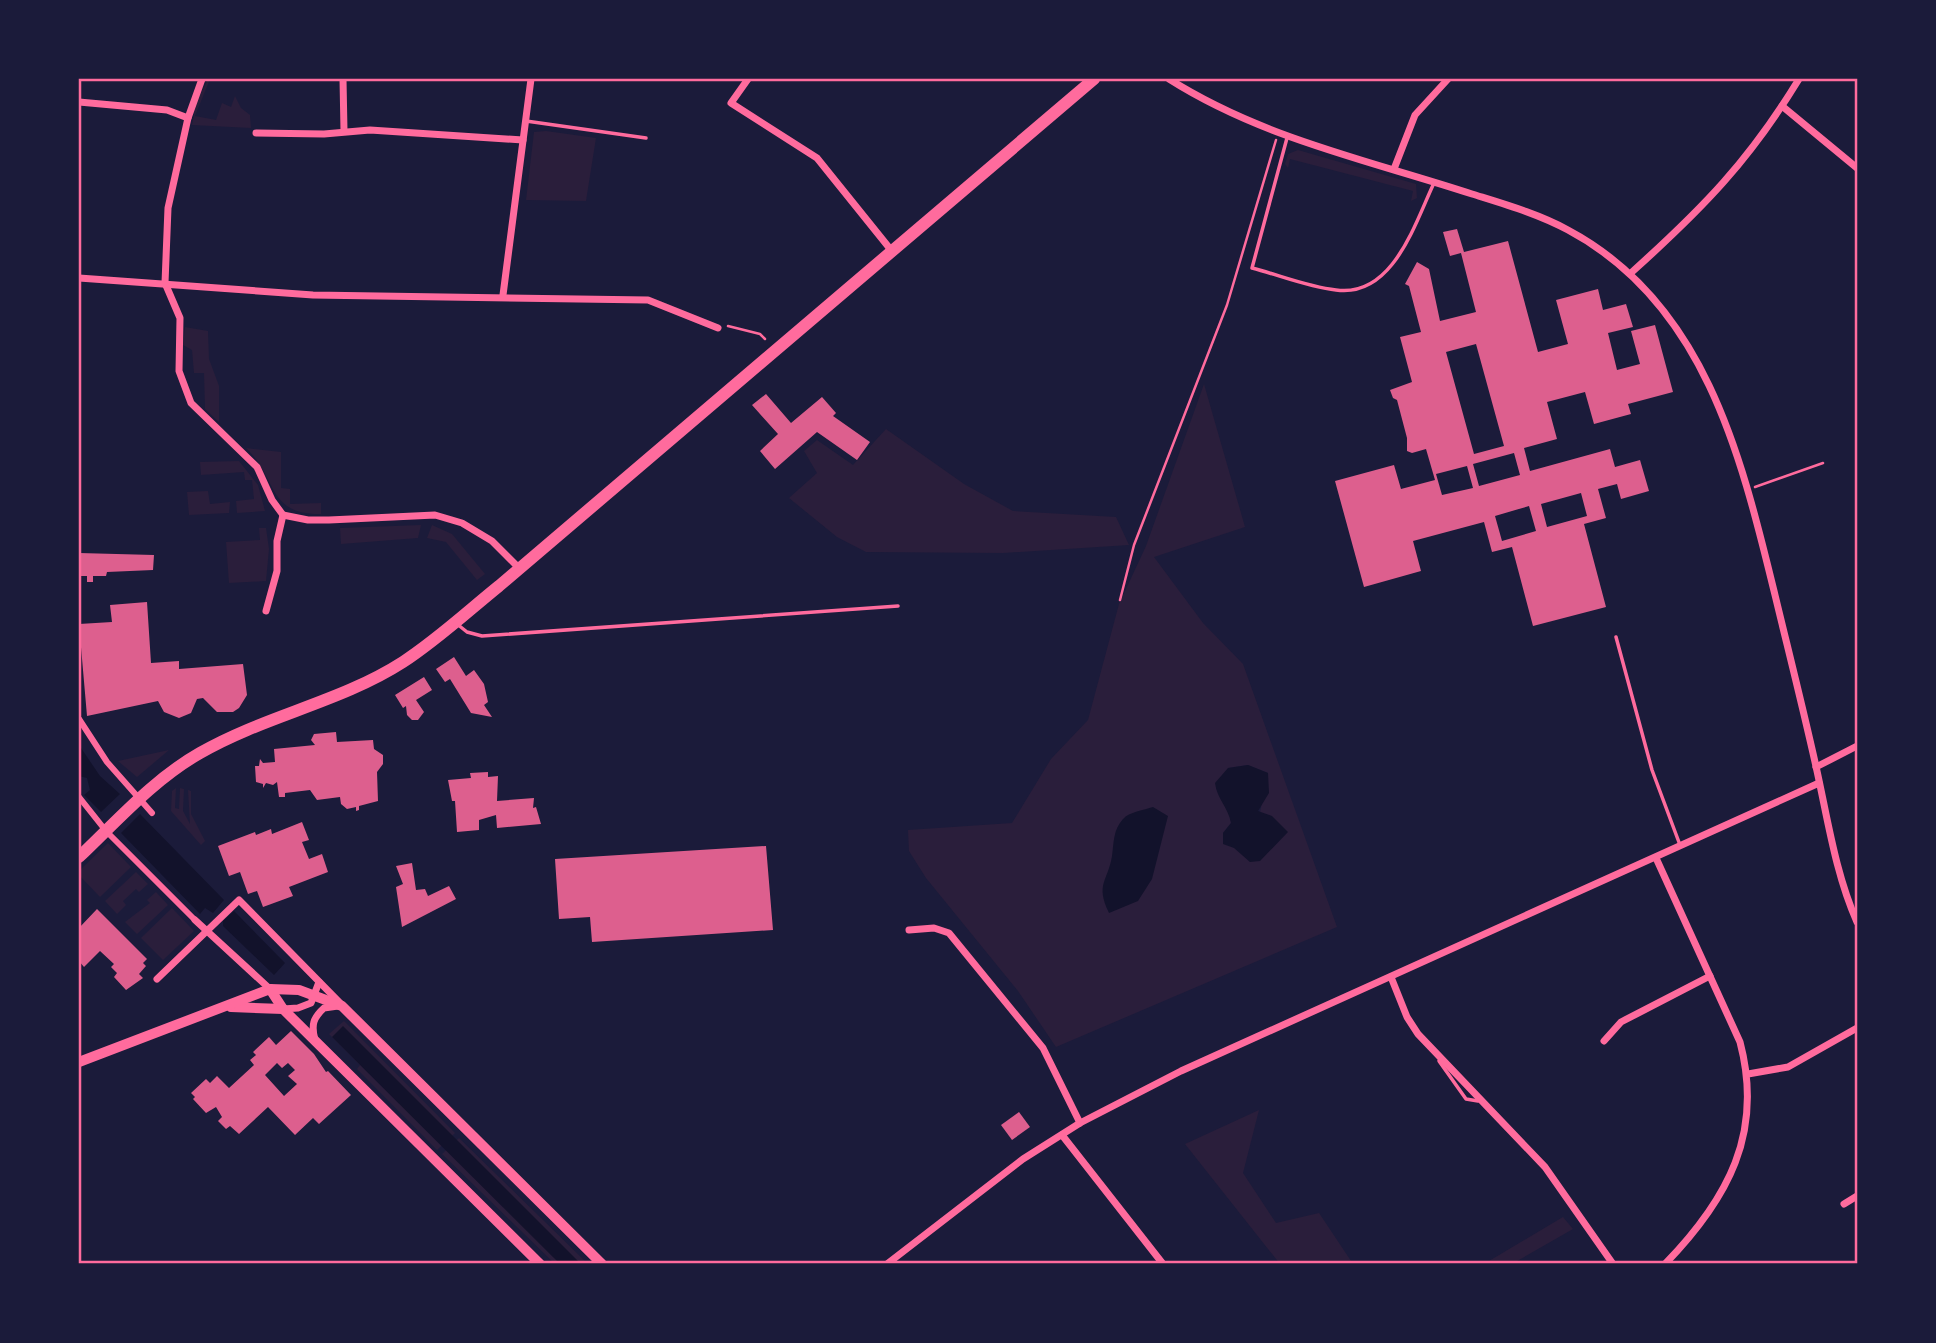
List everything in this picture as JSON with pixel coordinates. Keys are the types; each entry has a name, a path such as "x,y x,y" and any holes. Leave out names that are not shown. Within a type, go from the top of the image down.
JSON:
{"main road":[{"path":"79,857 139,800 199,753 255,725 371,679 403,662 454,623 1094,79"}],"street":[{"path":"202,79 188,118 168,208 165,283 180,318 179,371 191,403 257,467 272,500 283,514 318,520 435,514 463,523 482,535 519,568"},
{"path":"343,79 344,131"},
{"path":"503,295 531,79"},
{"path":"748,79 731,103 817,158 891,250"},
{"path":"1169,79 1217,107 1287,138 1435,182 1564,228 1602,249 1632,272 1688,345 1712,390 1749,489 1834,848 1857,922"},
{"path":"1394,169 1415,115 1448,79"},
{"path":"1632,272 1725,185 1783,106 1799,79"},
{"path":"79,102 167,110 188,118"},
{"path":"1783,106 1857,168"},
{"path":"256,133 324,134 344,131 523,140"},
{"path":"79,278 313,295 503,295 648,300 718,328"},
{"path":"266,611 277,571 277,541 283,514"},
{"path":"79,719 107,762 152,813"},
{"path":"1816,767 1857,746"},
{"path":"887,1264 1023,1159 1080,1124 1181,1071 1819,783"},
{"path":"79,797 106,831 195,920 270,989 283,1009 540,1264"},
{"path":"1656,858 1740,1042 1748,1074 1749,1112 1739,1152 1726,1184 1709,1214 1665,1264"},
{"path":"157,979 239,900 602,1264"},
{"path":"909,930 934,928 949,933 1043,1048 1080,1124"},
{"path":"1604,1041 1621,1022 1710,975"},
{"path":"1391,977 1407,1017 1426,1042 1545,1167 1613,1264"},
{"path":"227,1007 298,1008 311,1003 316,996 319,982"},
{"path":"79,1062 270,989 299,990 342,1006"},
{"path":"315,1041 312,1026 315,1017 324,1007 342,1006"},
{"path":"1748,1074 1797,1063 1857,1028"},
{"path":"1062,1135 1163,1264"},
{"path":"1844,1203 1857,1196"}],"lane":[{"path":"526,121 646,138"},
{"path":"1287,138 1252,268 1338,291 1371,283 1391,268 1435,182"},
{"path":"454,623 467,632 482,636 898,606"},
{"path":"1616,637 1652,770 1681,847"}],"path":[{"path":"1120,600 1134,545 1227,305 1278,134"},
{"path":"718,328 731,326 765,339"},
{"path":"1749,489 1823,463"}],"shaded area":[{"path":"208,79 195,116 216,120 222,103 231,107 235,96 241,108 250,115 251,128 192,125 196,103"},
{"path":"546,131 596,138 586,201 526,200 534,132"},
{"path":"1298,150 1416,184 1417,198 1411,201 1413,191 1290,159 1288,168 1285,164 1288,154"},
{"path":"185,327 208,331 209,359 219,386 219,422 205,409 204,373 194,373 192,350 183,345"},
{"path":"1204,384 1245,527 1154,557 1203,623 1243,664 1337,927 1056,1047 1018,991 926,878 909,851 908,830 1012,823 1051,759 1088,720 1119,604 1146,546","holes":["1248,765 1268,773 1250,862 1223,833 1231,823 1228,768"]},
{"path":"886,429 964,484 1013,511 1116,517 1129,545 1003,553 866,552 837,537 789,498 817,473 804,451 817,440 853,465"},
{"path":"246,448 281,452 281,488 290,489 290,504 321,503 321,514 304,513 282,502"},
{"path":"239,461 258,485 265,511 237,513 236,501 254,499 252,480 245,480 244,472 201,475 200,462"},
{"path":"208,491 210,504 230,502 229,513 189,515 187,492"},
{"path":"421,525 418,538 341,544 340,528"},
{"path":"432,525 452,534 485,574 477,580 446,542 427,538"},
{"path":"259,528 266,528 269,549 266,581 229,583 226,542 260,540"},
{"path":"79,745 100,776 120,794 101,812 84,795 90,790 87,778 79,776"},
{"path":"169,750 137,777 118,761"},
{"path":"1248,765 1268,773 1269,793 1258,811 1272,816 1288,832 1260,861 1250,862 1234,848 1223,844 1223,833 1231,823 1215,783 1228,768"},
{"path":"176,788 175,808 179,809 180,788 184,789 183,811 190,824 188,790 191,791 191,814 205,841 201,845 171,811 172,791"},
{"path":"1153,807 1168,816 1152,879 1138,901 1109,913 1103,889 1117,827 1129,815"},
{"path":"140,814 224,900 213,913 205,908 200,914 121,833"},
{"path":"108,843 131,867 100,897 79,875 79,871"},
{"path":"136,872 148,884 139,892 136,889 123,901 126,905 117,914 105,901"},
{"path":"156,892 168,905 137,934 125,922 150,903 147,900"},
{"path":"172,908 194,931 163,960 141,938"},
{"path":"234,911 285,963 274,975 223,926 223,921"},
{"path":"344,1021 455,1133 437,1150 357,1069 360,1065 329,1034"},
{"path":"343,1026 581,1264 560,1264 332,1037"},
{"path":"1259,1110 1243,1173 1276,1223 1319,1213 1353,1264 1280,1264 1185,1144"},
{"path":"459,1138 588,1264 555,1264 442,1154"},
{"path":"1563,1217 1573,1229 1512,1264 1484,1264"}],"building":[{"path":"1457,229 1464,252 1508,241 1538,352 1568,344 1556,300 1598,289 1603,310 1626,304 1633,327 1608,333 1617,370 1640,364 1631,331 1655,325 1673,392 1628,404 1631,414 1594,424 1585,392 1547,402 1557,439 1524,448 1530,471 1610,449 1615,467 1640,460 1649,491 1621,499 1617,484 1598,489 1606,518 1584,524 1606,607 1533,626 1512,547 1492,552 1484,522 1413,541 1421,571 1364,587 1335,481 1394,465 1401,489 1435,480 1426,449 1412,453 1407,451 1407,438 1397,400 1393,398 1390,390 1412,382 1400,337 1421,332 1409,286 1405,284 1417,262 1429,269 1440,321 1476,312 1461,253 1450,256 1443,232","holes":["1476,344 1504,446 1474,454 1446,352","1514,453 1520,475 1479,486 1473,464","1467,466 1473,488 1442,495 1436,474","1581,493 1587,516 1547,527 1541,504","1529,506 1536,531 1502,541 1495,516"]},
{"path":"766,394 791,423 822,397 836,413 833,416 870,442 857,460 817,432 775,469 760,451 778,434 752,405"},
{"path":"79,553 154,555 153,570 107,572 106,576 93,576 93,582 87,582 87,576 79,576"},
{"path":"147,602 151,663 179,661 179,669 243,664 247,695 239,708 233,712 217,712 203,698 197,699 191,713 179,718 164,712 158,701 87,716 79,624 112,622 110,605"},
{"path":"454,657 466,676 474,670 484,684 488,702 484,705 492,717 471,713 450,679 445,682 436,669"},
{"path":"424,677 432,690 416,700 424,712 418,720 412,720 407,715 406,706 403,708 395,695"},
{"path":"336,732 337,742 373,740 374,749 383,755 383,764 377,772 378,801 359,806 356,811 356,807 347,809 341,804 340,797 317,800 310,790 285,793 285,797 279,797 277,782 273,785 266,783 263,788 263,784 256,782 255,766 259,766 260,759 263,763 275,762 274,749 315,745 311,740 314,734"},
{"path":"488,772 488,777 498,776 497,801 534,798 533,808 536,807 541,824 497,828 496,815 479,820 479,830 457,832 455,801 452,801 448,780 471,778 470,773"},
{"path":"302,822 309,840 302,842 309,859 322,854 328,872 289,887 293,896 263,907 257,891 248,894 240,872 229,876 218,846 255,832 256,835 271,829 272,834"},
{"path":"766,846 773,930 592,942 590,917 559,919 555,859"},
{"path":"412,863 416,890 425,889 428,896 449,886 456,899 402,927 396,887 403,884 396,866"},
{"path":"97,909 147,959 143,963 146,966 139,974 143,978 126,990 114,977 117,973 111,967 114,964 100,951 84,967 79,961 79,928"},
{"path":"291,1031 314,1054 326,1072 351,1095 319,1124 313,1118 295,1135 268,1107 239,1134 230,1126 226,1129 218,1121 222,1117 216,1107 206,1113 193,1099 195,1097 191,1093 206,1079 210,1083 217,1076 229,1088 254,1065 250,1060 256,1055 253,1052 269,1037 276,1045","holes":["277,1063 282,1068 288,1063 295,1070 288,1076 297,1084 284,1096 265,1075"]},
{"path":"1019,1112 1030,1127 1012,1140 1001,1125"}]}
